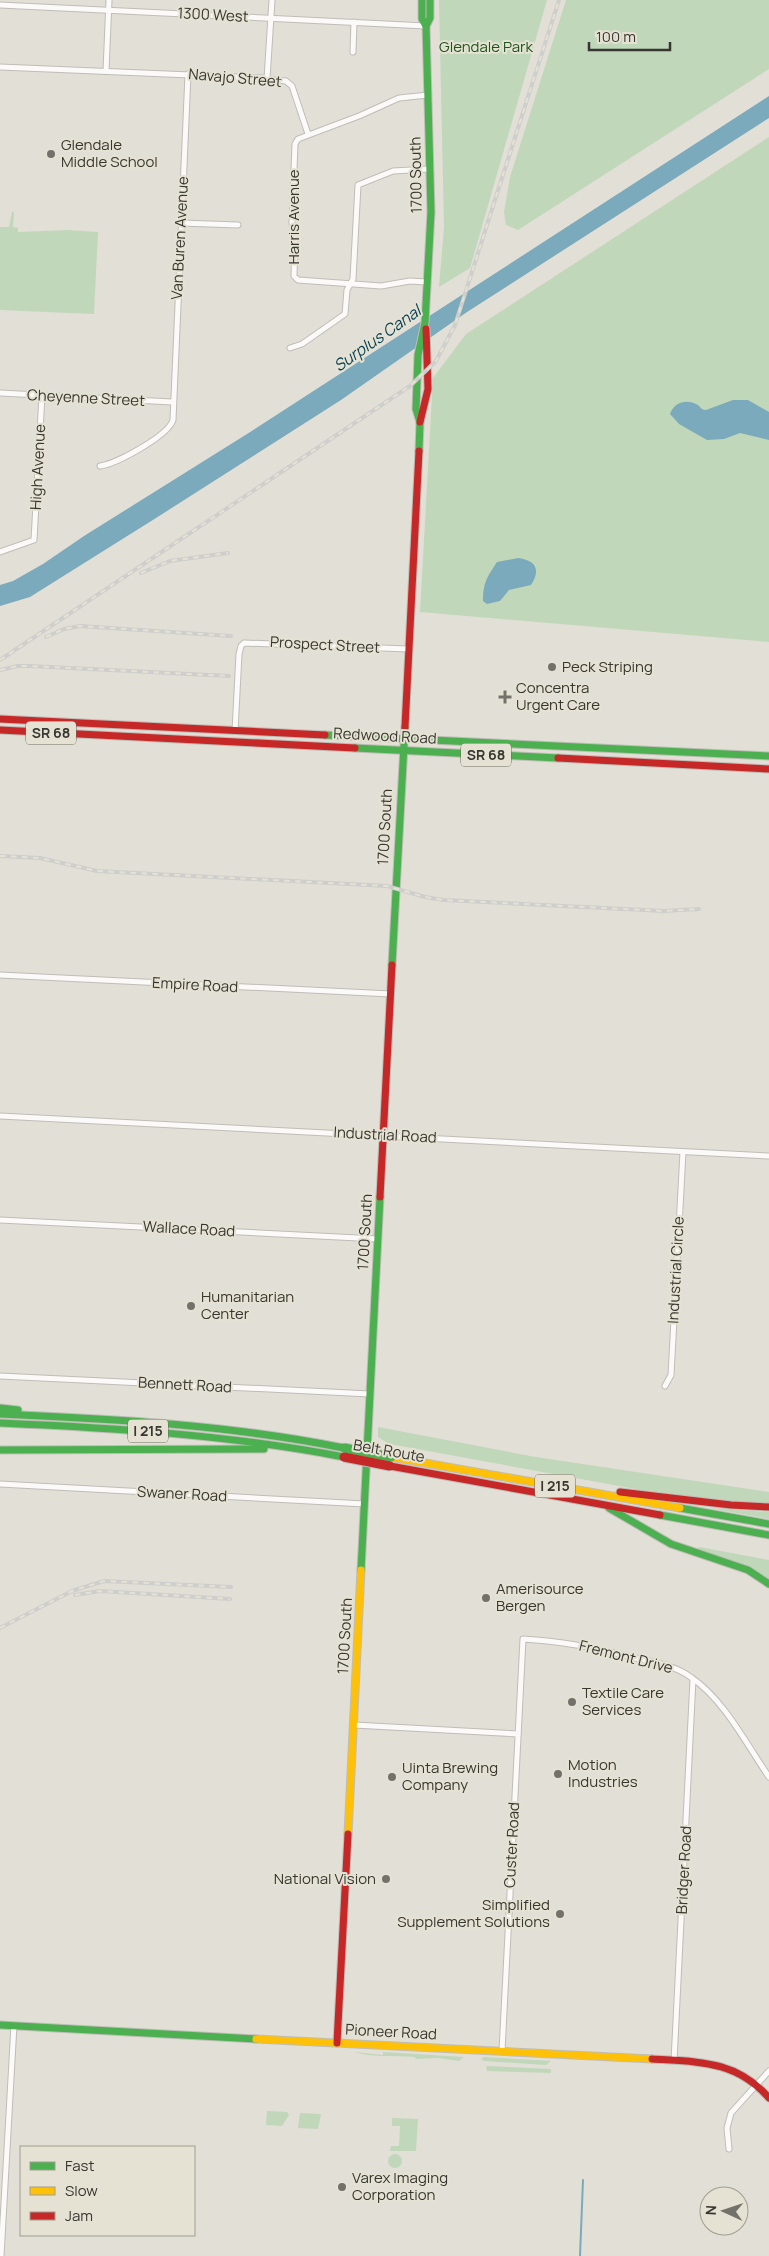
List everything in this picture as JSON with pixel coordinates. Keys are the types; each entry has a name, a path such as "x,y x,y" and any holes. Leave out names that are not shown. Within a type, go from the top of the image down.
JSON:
{"main road":[{"name":"1700 South","path":"337,2042 420,422 416,410 418,355 425,323 431,212 426,26 422,18 422,0"},
{"name":"1700 South","path":"426,26 430,18 430,0"},
{"name":"1700 South","path":"420,422 426,411 428,348 425,323"},
{"name":"Redwood Road","path":"0,719 769,756"},
{"name":"Redwood Road","path":"0,730 769,769"},
{"path":"0,1408 62,1417"},
{"name":"Belt Route","path":"0,1414 211,1428 769,1534"},
{"name":"Belt Route","path":"0,1424 152,1431 294,1449 344,1452"},
{"path":"0,1450 294,1449"},
{"name":"Belt Route","path":"390,1461 558,1486 769,1524"},
{"path":"558,1486 584,1486 731,1506 769,1508"},
{"path":"600,1503 672,1544 748,1570 769,1584"},
{"name":"Pioneer Road","path":"0,2025 674,2060 722,2065 735,2070 756,2084 769,2098"}],"street":[{"path":"106,71 110,0"},
{"path":"268,79 272,0"},
{"name":"1300 West","path":"0,5 426,26"},
{"path":"353,52 354,22"},
{"name":"Navajo Street","path":"0,67 268,79 290,84 308,134"},
{"name":"Van Buren Avenue","path":"100,466 115,463 166,431 173,420 172,402 188,74"},
{"path":"308,134 359,116 399,98 428,95"},
{"name":"Harris Avenue","path":"308,134 298,139 295,144 292,223 295,242 294,276 302,282 350,284"},
{"path":"290,348 302,344 344,317 346,290 353,279 358,185 393,171 430,169"},
{"path":"181,223 238,224"},
{"path":"350,284 385,286 406,282 427,282"},
{"name":"Cheyenne Street","path":"0,393 172,402"},
{"name":"High Avenue","path":"0,552 34,540 42,395"},
{"name":"Prospect Street","path":"235,731 239,654 243,644 252,642 408,649"},
{"name":"Empire Road","path":"0,975 390,994"},
{"name":"Industrial Road","path":"0,1116 769,1156"},
{"name":"Industrial Circle","path":"664,1386 671,1375 683,1152"},
{"name":"Wallace Road","path":"0,1220 378,1239"},
{"name":"Bennett Road","path":"0,1376 370,1394"},
{"name":"Swaner Road","path":"0,1484 365,1504"},
{"name":"Fremont Drive","path":"523,1639 569,1643 609,1651 661,1664 693,1679 715,1699 769,1776"},
{"name":"Custer Road","path":"502,2051 523,1639"},
{"name":"Bridger Road","path":"674,2060 693,1679"},
{"path":"354,1725 518,1734"},
{"path":"2,2256 14,2025"},
{"path":"729,2149 728,2128 731,2113 769,2071"}],"green space":[{"name":"Glendale Park","path":"439,0 547,0 470,268 439,287 444,227"},
{"path":"566,0 769,0 769,69 518,230 506,225 504,212 510,177"},
{"path":"769,137 769,642 420,612 433,378 466,334"},
{"path":"12,212 14,212 13,227 18,228 18,232 67,230 98,232 94,314 0,310 0,227 9,227"},
{"path":"378,1427 536,1457 769,1492 769,1506 652,1492 389,1444 378,1437"},
{"path":"709,1508 769,1512 769,1519"},
{"path":"699,1547 769,1560 769,1582 698,1549"},
{"path":"354,2052 383,2055 383,2052 464,2057 459,2061 438,2058 416,2059 415,2057 375,2056"},
{"path":"484,2057 551,2061 546,2065 484,2061 481,2059"},
{"path":"486,2066 551,2069 551,2073 487,2071"},
{"path":"267,2111 287,2112 289,2115 282,2126 266,2125"},
{"path":"300,2113 321,2114 318,2129 298,2128"},
{"path":"392,2118 418,2119 416,2151 390,2151 391,2146 399,2146 400,2126 392,2126"},
{"path":"392,2154 398,2154 402,2161 398,2168 392,2168 388,2164 388,2158"}],"water":[{"path":"769,96 769,118 467,312 341,400 156,518 30,597 0,606 0,585 13,581 43,564"},
{"path":"733,400 748,400 769,412 769,440 740,433 724,439 707,440 679,424 670,414 674,407 684,402 696,404 706,410"},
{"path":"518,558 533,563 535,567 536,575 531,585 509,590 500,601 487,604 483,601 485,585 488,576 497,562"}],"waterway":[{"path":"580,2256 583,2180"}],"railway":[{"path":"0,660 410,386 436,361 455,325 559,0"},
{"path":"141,573 170,561 228,553"},
{"path":"46,637 64,629 80,626 231,636"},
{"path":"0,670 18,666 30,666 229,676"},
{"path":"0,856 40,858 97,871 387,886 425,897 444,900 664,911 699,909"},
{"path":"0,1628 72,1591 104,1581 231,1587"},
{"path":"75,1595 100,1591 230,1599"}],"traffic: fast":[{"path":"419,451 420,422 416,409 418,355 425,323 431,212 426,26 422,19 422,0"},
{"path":"426,26 430,18 430,0"},
{"path":"392,965 405,727"},
{"path":"325,735 769,756"},
{"path":"355,748 558,758"},
{"path":"361,1570 380,1197"},
{"path":"0,1408 18,1410"},
{"path":"0,1414 87,1418 216,1428 344,1448"},
{"path":"0,1423 87,1427 216,1438 301,1449 344,1457"},
{"path":"344,1448 391,1457"},
{"path":"0,1450 264,1449"},
{"path":"609,1508 671,1544 748,1570 769,1584"},
{"path":"680,1508 769,1524"},
{"path":"660,1515 769,1535"},
{"path":"0,2025 256,2039"}],"traffic: slow":[{"path":"391,1457 680,1508"},
{"path":"348,1834 361,1570"},
{"path":"256,2039 652,2059"}],"traffic: jam":[{"path":"420,422 428,389 426,329"},
{"path":"405,727 419,451"},
{"path":"0,719 325,735"},
{"path":"0,730 355,748"},
{"path":"558,758 769,769"},
{"path":"380,1197 392,965"},
{"path":"344,1457 390,1466"},
{"path":"390,1466 660,1515"},
{"path":"620,1492 731,1505 769,1507"},
{"path":"337,2043 348,1834"},
{"path":"652,2059 715,2065 743,2076 769,2098"}],"place":[{"name":"Glendale Middle School","path":"51,154"},
{"name":"Peck Striping","path":"552,667"},
{"name":"Concentra Urgent Care","path":"505,697"},
{"name":"Humanitarian Center","path":"191,1306"},
{"name":"Amerisource Bergen","path":"486,1598"},
{"name":"Textile Care Services","path":"572,1702"},
{"name":"Motion Industries","path":"558,1774"},
{"name":"Uinta Brewing Company","path":"392,1777"},
{"name":"National Vision","path":"386,1879"},
{"name":"Simplified Supplement Solutions","path":"560,1914"},
{"name":"Varex Imaging Corporation","path":"342,2187"}],"water label":[{"name":"Surplus Canal","path":"377,338"}]}
